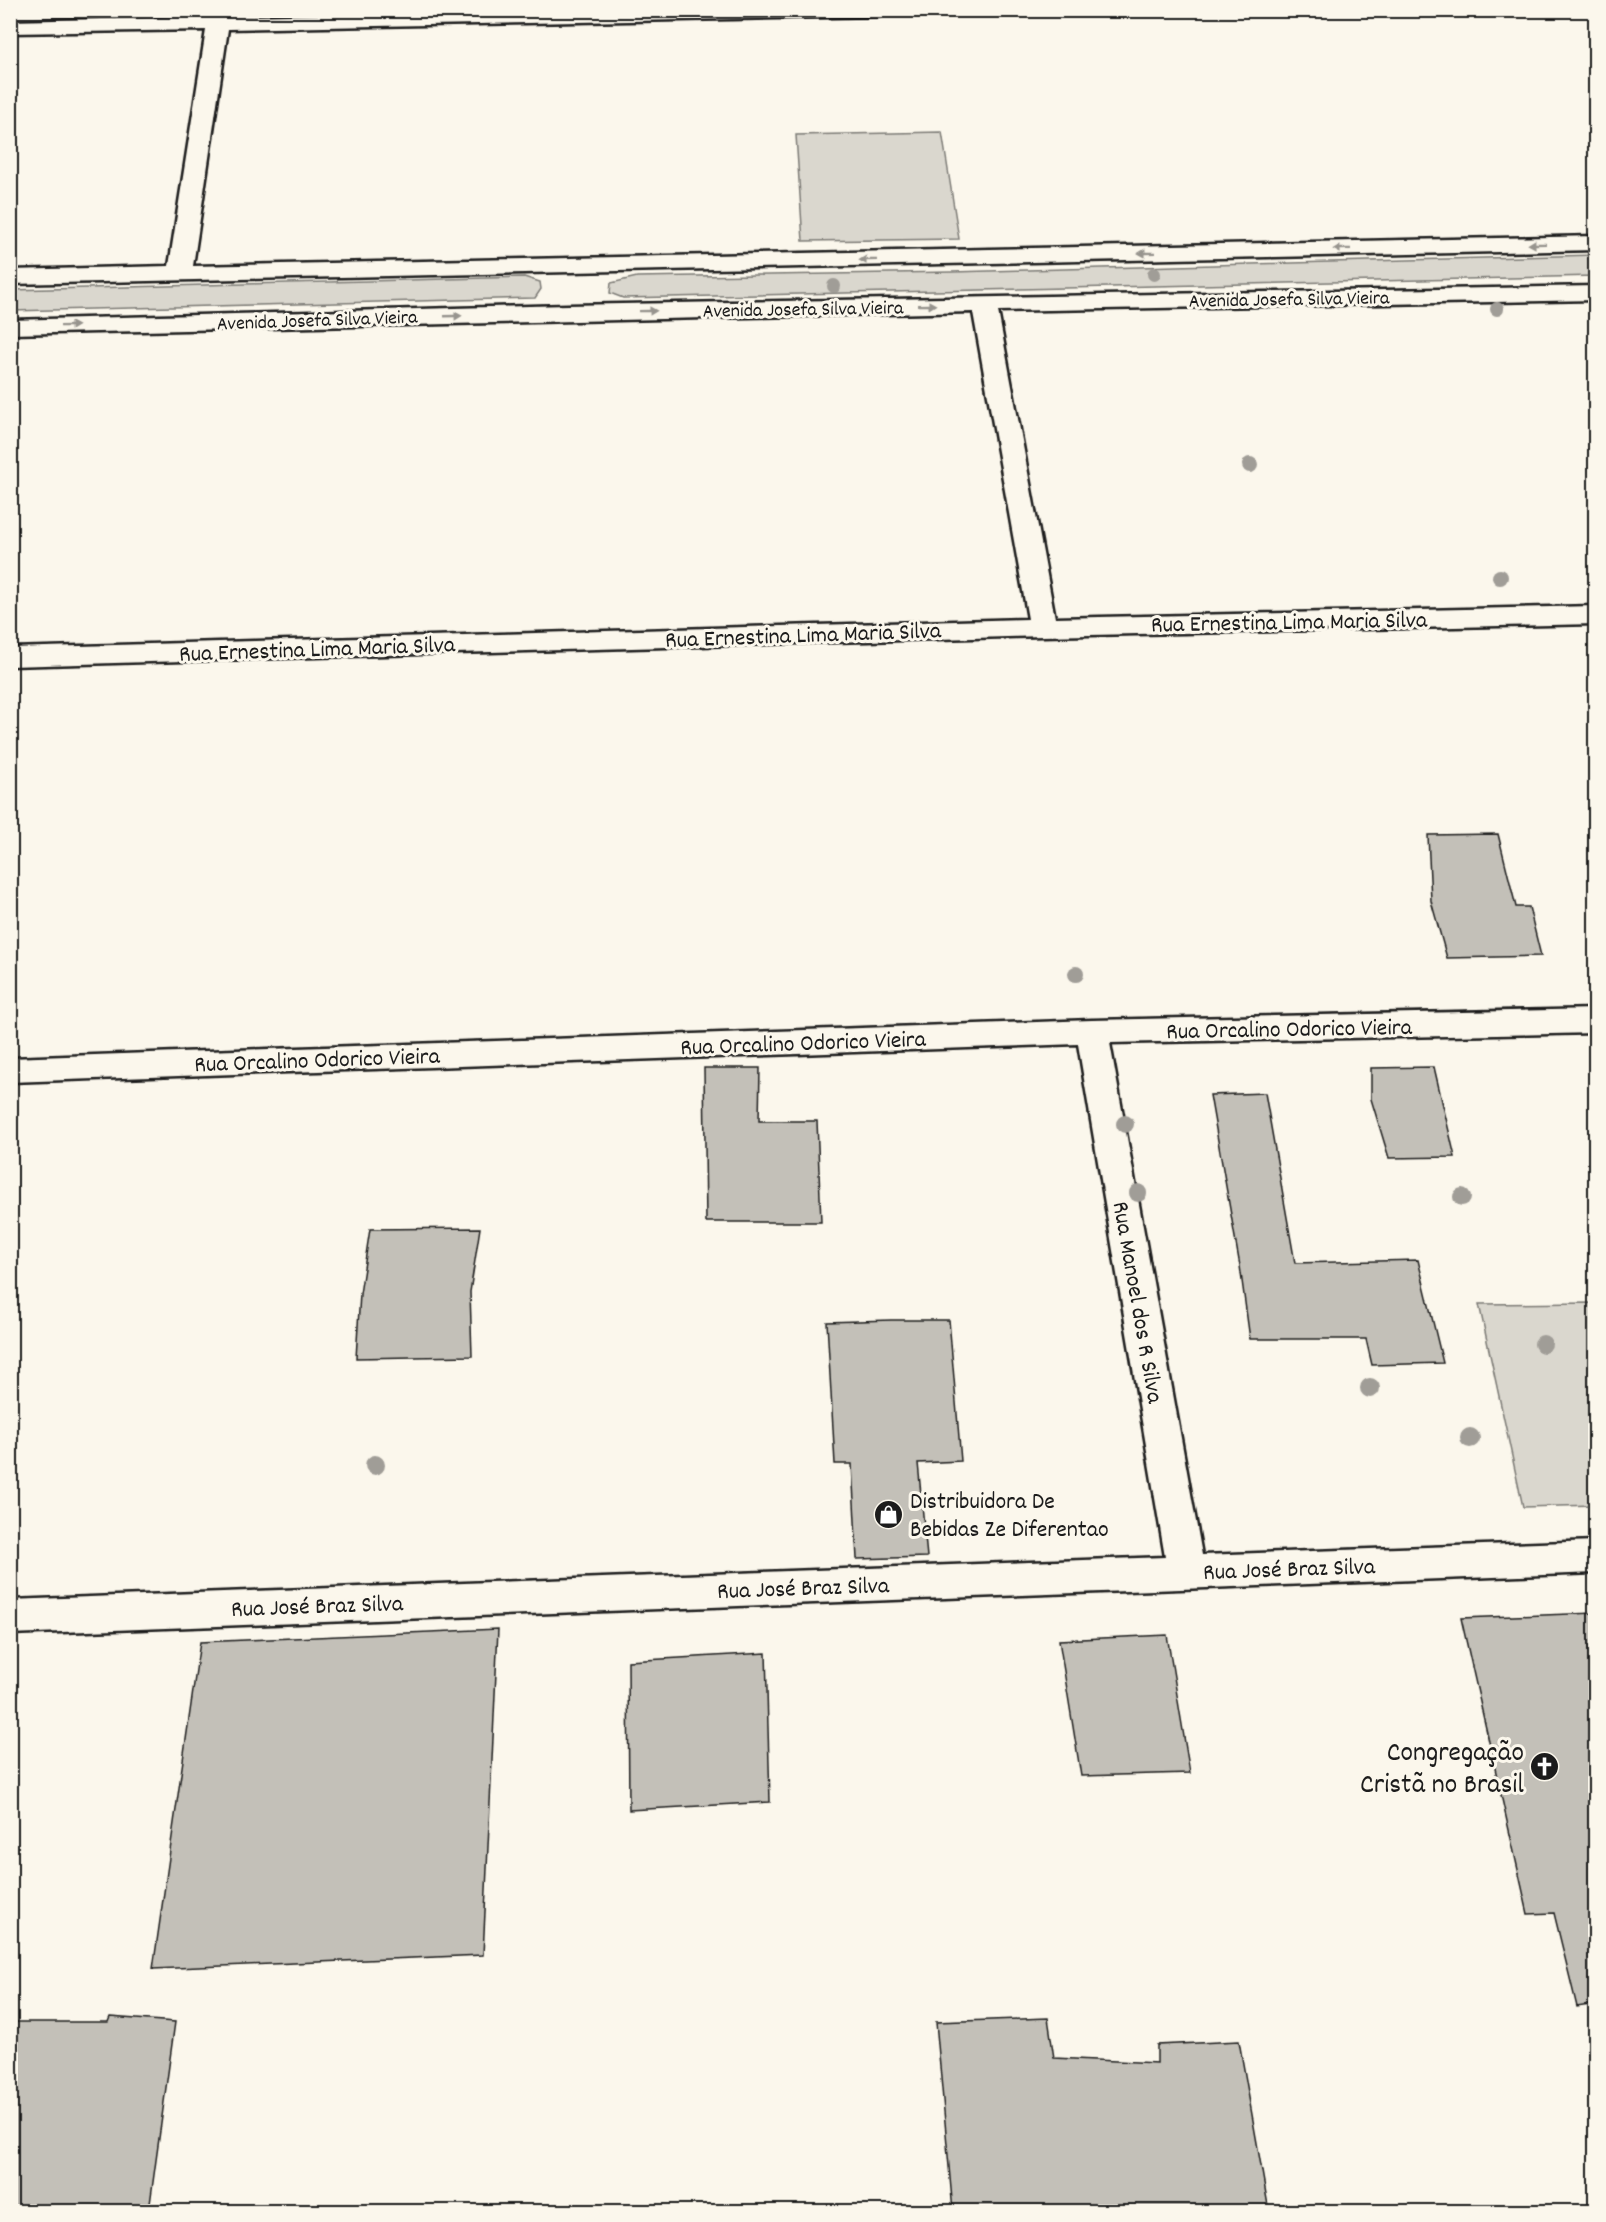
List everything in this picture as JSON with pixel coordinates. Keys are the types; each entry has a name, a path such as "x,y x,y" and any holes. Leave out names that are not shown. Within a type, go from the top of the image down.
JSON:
{"street":[{"path":"10,27 879,10"},
{"path":"180,274 218,23"},
{"name":"Avenida Josefa Silva Vieira","path":"10,277 1596,243"},
{"path":"568,266 568,312"},
{"name":"Avenida Josefa Silva Vieira","path":"10,327 568,312 1596,293"},
{"path":"984,304 1043,627"},
{"name":"Rua Ernestina Lima Maria Silva","path":"10,657 1043,627 1596,615"},
{"name":"Rua Orcalino Odorico Vieira","path":"10,1070 1092,1032 1596,1021"},
{"name":"Rua Manoel dos R Silva","path":"1092,1032 1186,1572"},
{"name":"Rua José Braz Silva","path":"10,1617 1596,1557"}],"shaded area":[{"path":"942,132 959,239 803,241 796,135"},
{"path":"1596,255 1595,276 623,298 610,293 611,283 637,277 952,272"},
{"path":"524,277 540,282 541,289 535,298 11,311 11,290"},
{"path":"1595,1303 1595,1505 1523,1507 1479,1304"}],"building":[{"path":"1498,834 1516,907 1529,907 1541,956 1447,958 1431,901 1428,835"},
{"path":"1434,1067 1455,1157 1389,1158 1371,1099 1371,1068"},
{"path":"704,1068 760,1068 759,1121 817,1121 821,1222 706,1222"},
{"path":"1265,1093 1295,1263 1418,1260 1443,1363 1372,1365 1366,1339 1250,1339 1240,1266 1210,1095"},
{"path":"480,1228 470,1292 472,1356 356,1358 360,1294 370,1229"},
{"path":"949,1320 961,1461 918,1463 927,1557 857,1559 852,1464 835,1464 827,1322"},
{"name":"Congregação Cristã no Brasil","path":"1596,1613 1596,2004 1577,2007 1554,1913 1528,1914 1461,1618"},
{"path":"498,1629 483,1955 153,1969 200,1642"},
{"path":"1167,1635 1190,1773 1081,1776 1059,1640"},
{"path":"766,1653 770,1802 629,1810 628,1661"},
{"path":"110,2017 175,2022 149,2211 10,2211 10,2022 108,2022"},
{"path":"1048,2018 1054,2058 1157,2063 1157,2045 1239,2041 1269,2211 953,2211 936,2022"}],"place":[{"name":"Distribuidora De Bebidas Ze Diferentao","path":"889,1514"},
{"name":"Congregação Cristã no Brasil","path":"1545,1766"}]}
